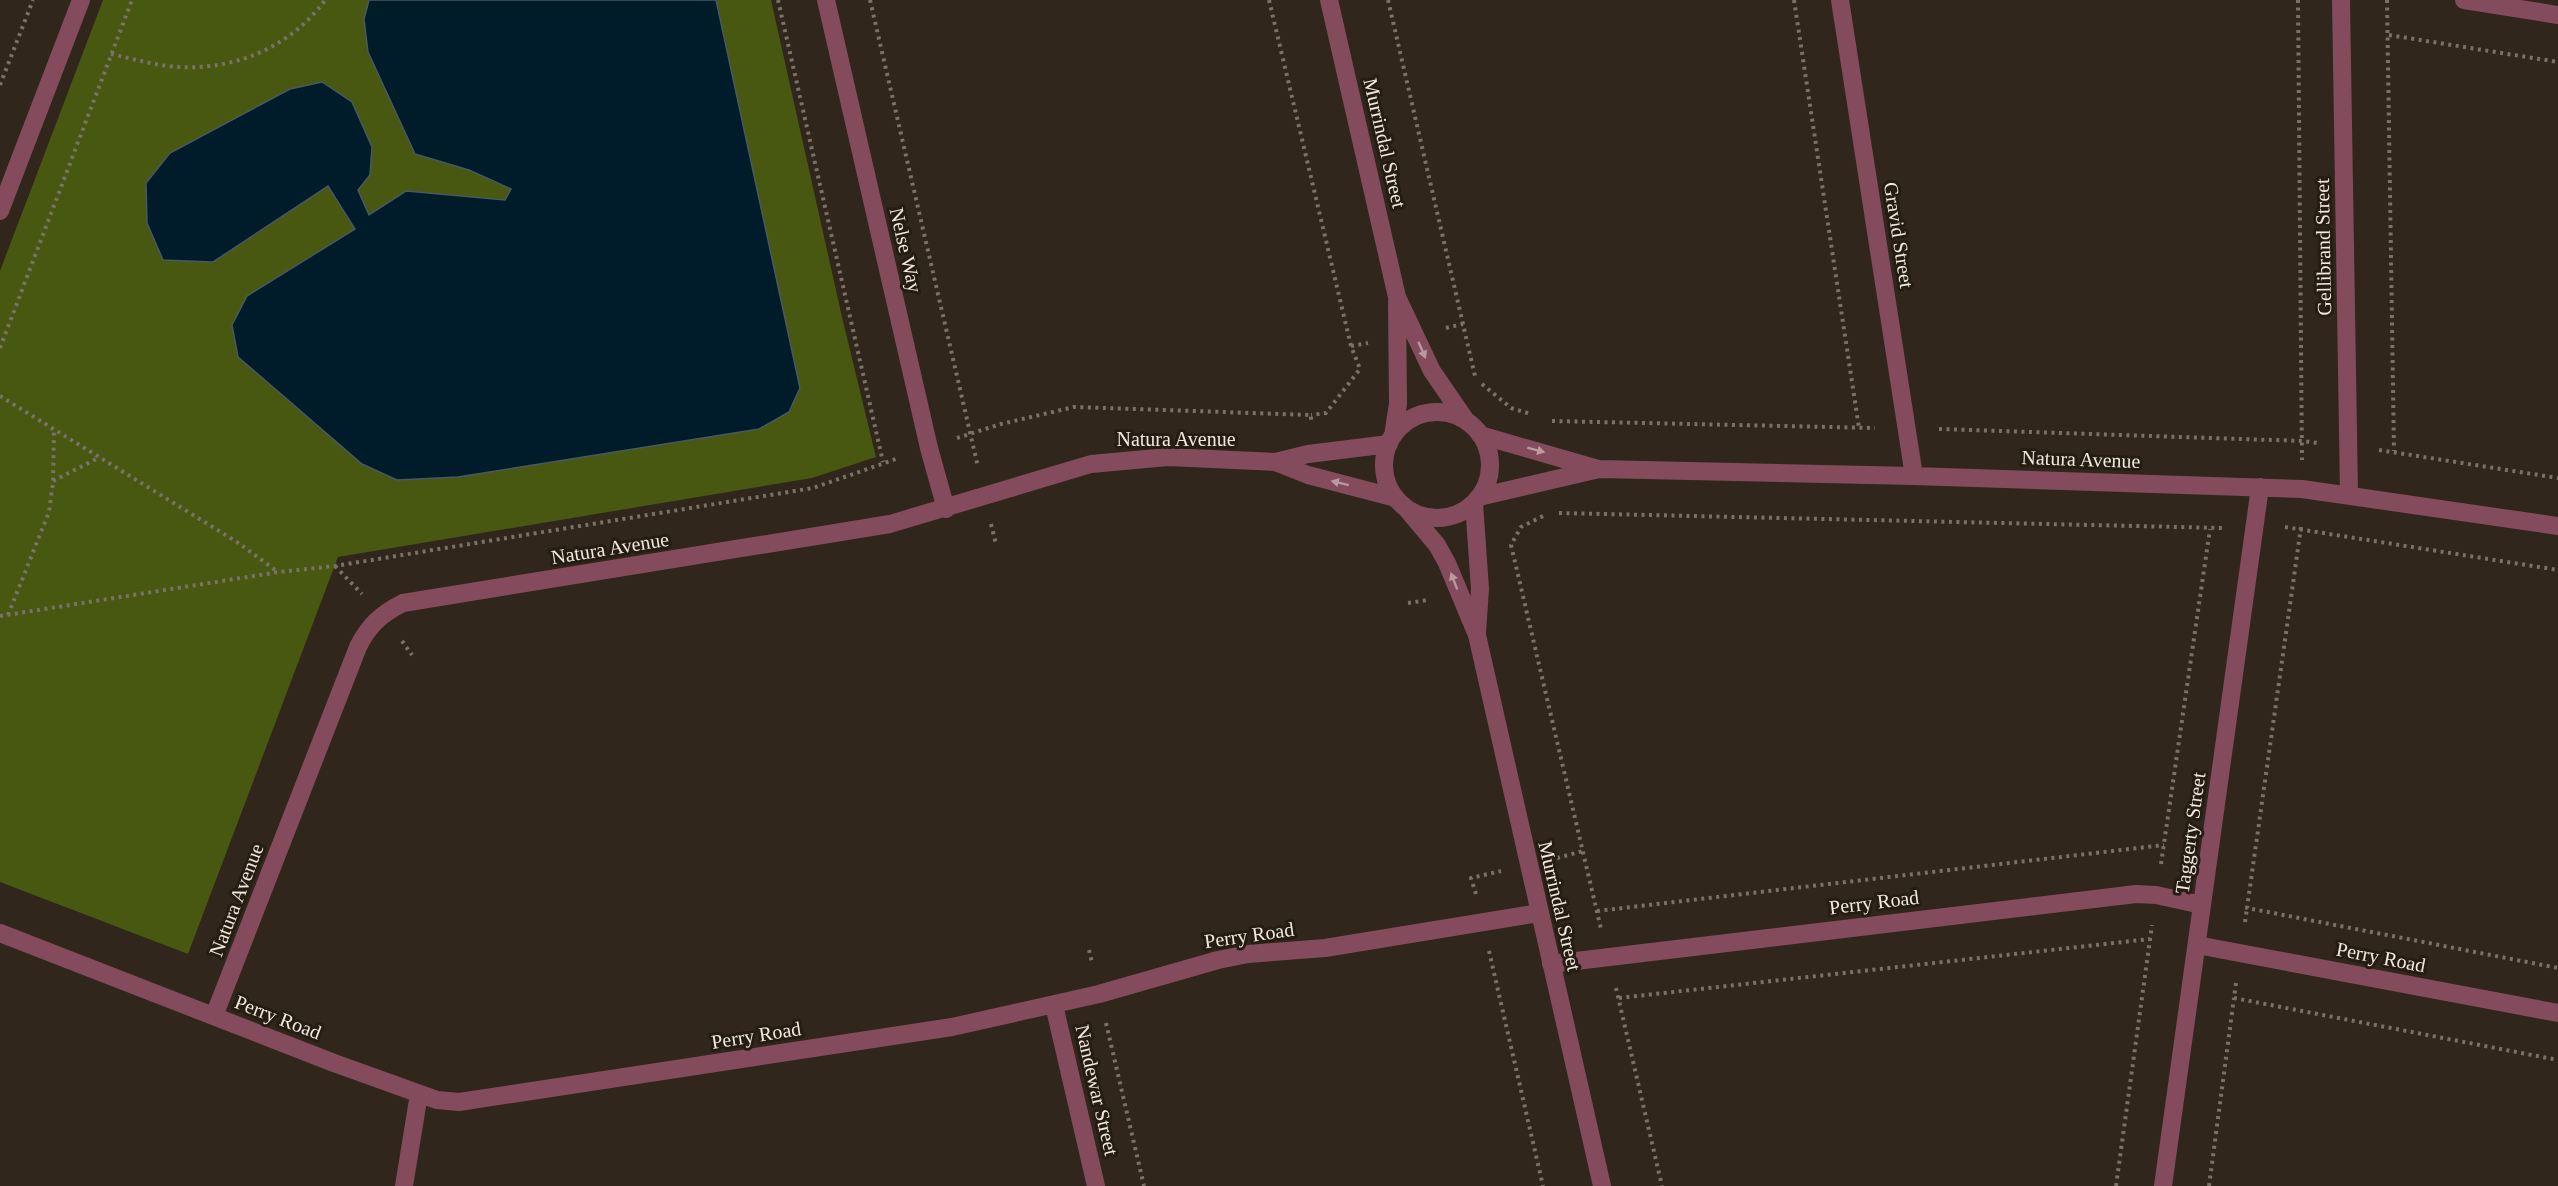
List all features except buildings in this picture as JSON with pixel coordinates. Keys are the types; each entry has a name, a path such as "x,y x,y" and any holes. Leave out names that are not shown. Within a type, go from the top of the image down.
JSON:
{"street":[{"path":"0,211 81,0"},
{"name":"Nelse Way","path":"826,0 929,448 946,509"},
{"name":"Murrindal Street","path":"1329,0 1398,297 1432,371 1473,428"},
{"name":"Gravid Street","path":"1840,0 1914,476"},
{"name":"Gellibrand Street","path":"2341,0 2349,494"},
{"path":"2464,0 2558,15"},
{"name":"Murrindal Street","path":"1391,440 1398,404 1398,297"},
{"path":"1427,413 1448,414 1473,428 1487,450 1490,466 1487,482 1477,500 1455,515 1440,518 1425,517 1400,503 1384,472 1384,463 1391,440 1408,422 1427,413"},
{"name":"Natura Avenue","path":"1473,428 1599,469"},
{"name":"Natura Avenue","path":"214,1016 358,647 366,631 382,614 403,603 890,524 1091,464 1123,459 1168,457 1275,462 1391,440"},
{"name":"Natura Avenue","path":"1275,462 1308,475 1400,503"},
{"name":"Natura Avenue","path":"1477,500 1599,469 1914,476 2302,489 2558,526"},
{"name":"Taggerty Street","path":"2163,1186 2256,526 2259,487"},
{"name":"Murrindal Street","path":"1477,500 1480,590 1477,635"},
{"name":"Murrindal Street","path":"1400,503 1437,545 1447,563 1477,635 1602,1186"},
{"name":"Perry Road","path":"1551,964 2107,897 2156,895 2202,905"},
{"name":"Perry Road","path":"0,933 419,1094 437,1100 459,1102 952,1027 1100,994 1218,960 1248,954 1325,948 1539,913"},
{"name":"Perry Road","path":"2197,945 2558,1013"},
{"name":"Nandewar Street","path":"1054,1005 1096,1186"},
{"path":"404,1186 419,1094"}],"path":[{"path":"0,85 33,0"},
{"path":"0,348 132,0"},
{"path":"111,54 151,64 180,67 210,67 240,61 285,39 316,13 325,0"},
{"path":"778,0 883,462"},
{"path":"870,0 996,544"},
{"path":"0,616 279,572 335,566 813,488 883,462 1001,424 1074,407 1311,415 1326,413 1360,369 1351,346 1269,0"},
{"path":"1388,0 1476,380 1511,408 1551,421 1906,428 2303,441 2348,448 2394,451 2558,478"},
{"path":"1794,0 1859,428"},
{"path":"2209,1186 2301,528 2303,441 2298,0"},
{"path":"2387,0 2394,451"},
{"path":"2389,35 2558,62"},
{"path":"0,396 237,542 279,572"},
{"path":"1308,454 1311,415"},
{"path":"8,615 49,512 53,482 54,429"},
{"path":"53,482 101,457"},
{"path":"1662,1186 1511,545 1521,527 1551,512 2210,529 2256,526 2301,528 2558,570"},
{"path":"2116,1186 2210,529"},
{"path":"1597,911 2164,845"},
{"path":"1471,878 1543,1186"},
{"path":"2247,908 2558,968"},
{"path":"1619,999 2151,939"},
{"path":"1089,950 1144,1186"},
{"path":"2234,998 2558,1060"}],"green space":[{"path":"103,0 771,0 876,457 812,478 338,557 188,954 0,882 0,271"}],"water":[{"path":"369,0 716,0 800,388 789,412 759,429 458,477 397,480 362,464 238,357 232,325 247,296 355,229 328,186 213,262 163,260 147,223 146,183 170,153 290,89 322,82 352,102 372,147 370,175 358,190 369,215 406,191 505,200 511,189 469,170 415,154 368,52 364,19"}]}
